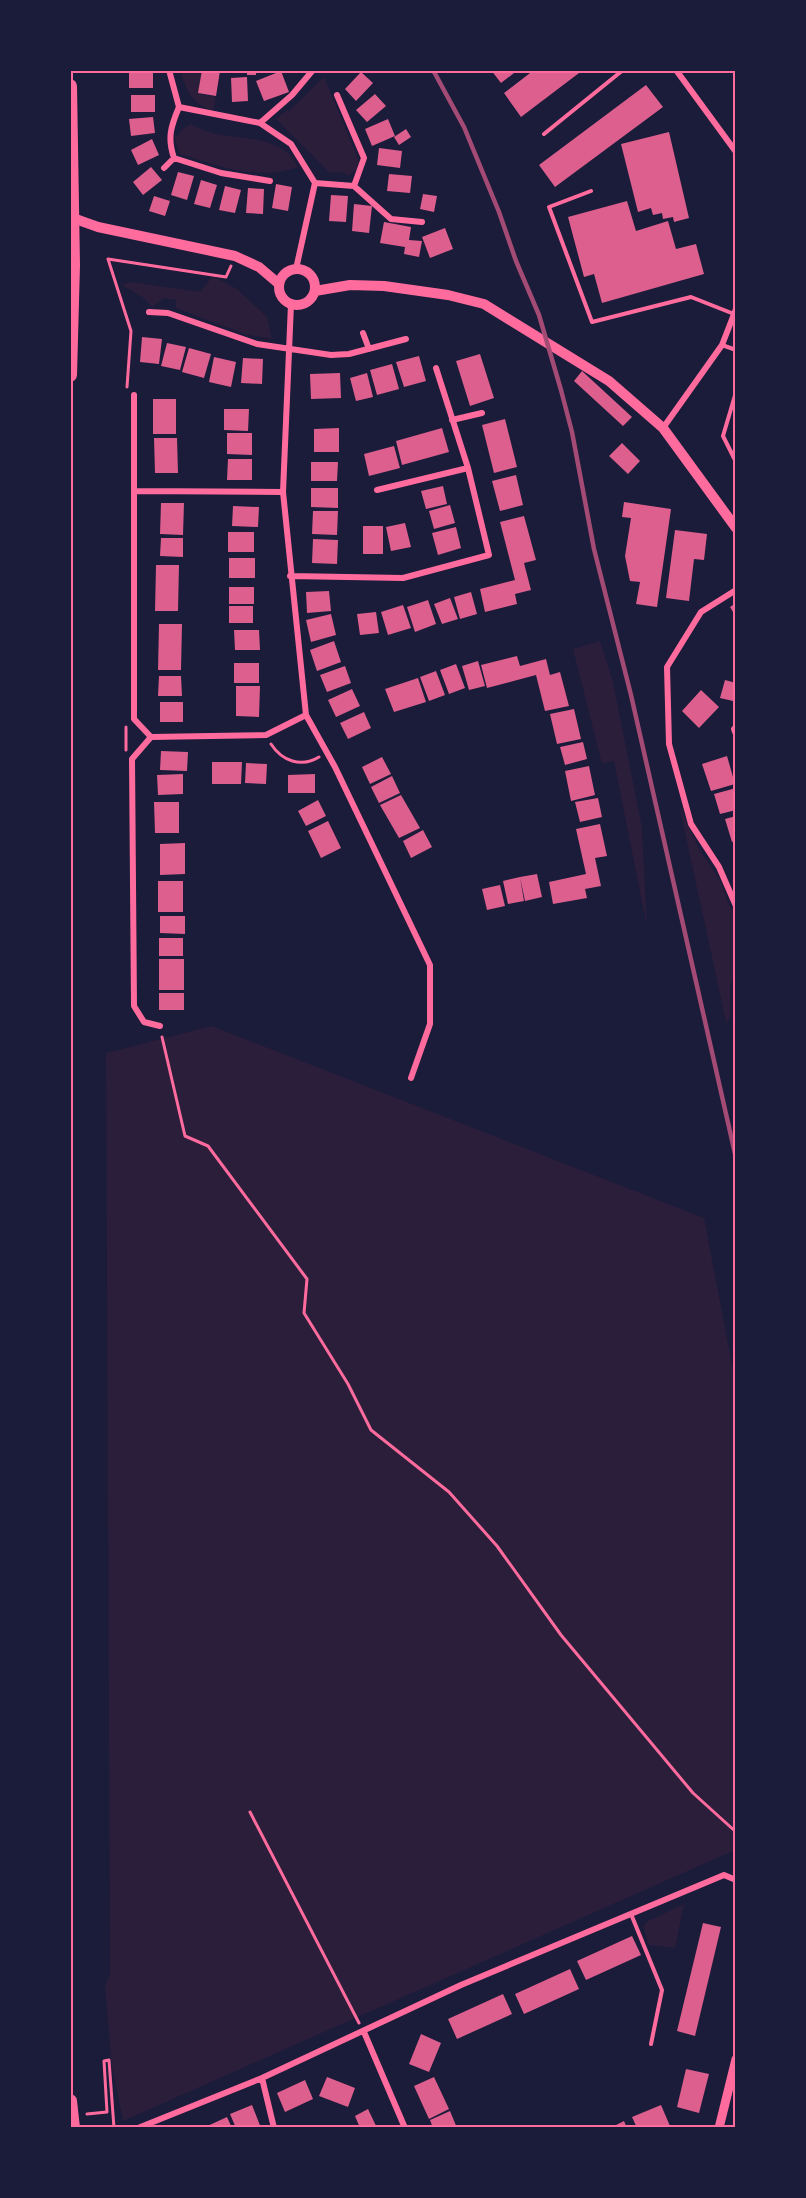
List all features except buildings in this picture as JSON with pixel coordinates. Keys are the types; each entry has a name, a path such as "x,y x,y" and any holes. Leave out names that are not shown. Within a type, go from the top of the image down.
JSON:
{"highway":[{"path":"70,86 73,265 70,375"},
{"path":"70,2101 75,2120"}],"main road":[{"path":"70,217 98,228 235,256 259,267 279,285 282,296 291,304 303,304 315,291 350,285 384,286 448,295 484,304 571,355 609,381 663,428 735,528"},
{"path":"279,285 285,274 296,269 311,275 315,291"}],"street":[{"path":"169,70 179,107 169,131 174,158"},
{"path":"260,123 292,96 313,70"},
{"path":"676,70 735,152"},
{"path":"338,95 364,158 354,186"},
{"path":"179,107 260,123 291,144 315,183 296,269"},
{"path":"164,168 174,158"},
{"path":"174,158 221,173 270,182"},
{"path":"315,183 354,186 391,219 423,222"},
{"path":"168,313 170,304"},
{"path":"291,304 291,348 283,492 306,715 327,752 430,965 430,1024 411,1078"},
{"path":"149,312 168,313 257,344 331,355 369,349 406,339"},
{"path":"663,428 722,345 735,312"},
{"path":"363,333 369,349"},
{"path":"290,576 403,578 489,555 468,468 436,368"},
{"path":"134,395 134,719 151,737 266,735 306,715"},
{"path":"452,420 482,413"},
{"path":"377,490 468,468"},
{"path":"135,490 283,492"},
{"path":"735,590 701,612 667,667 669,744 691,824 718,867 735,906"},
{"path":"151,737 132,759 134,1006 144,1022 160,1026"},
{"path":"138,2127 262,2078 461,1985 631,1913 724,1875 735,1880"},
{"path":"364,2032 405,2127"},
{"path":"718,2127 735,2059"},
{"path":"262,2078 274,2127"}],"lane":[{"path":"544,134 623,70"},
{"path":"591,191 549,207 592,322 691,297 735,312"},
{"path":"722,345 735,350"},
{"path":"735,392 723,436 735,462"},
{"path":"735,725 733,729 735,737"},
{"path":"631,1913 662,1990 651,2044"}],"path":[{"path":"127,388 132,331 108,259 226,277 235,256"},
{"path":"126,723 126,759"},
{"path":"266,735 277,753 293,763 311,762 327,752"},
{"path":"155,1033 163,1038 185,1136 208,1146 307,1278 304,1313 348,1384 371,1430 449,1492 496,1546 561,1635 693,1793 735,1832"},
{"path":"250,1812 364,2032"},
{"path":"75,2120 107,2112 104,2061 109,2060 114,2127"}],"shaded area":[{"path":"181,71 204,71 200,94 216,97 213,111 191,96"},
{"path":"324,77 359,161 357,169 348,176 343,172 329,172 276,119 287,110 289,111"},
{"path":"191,124 204,131 278,146 298,167 269,173 254,173 226,168 183,155 179,153 174,135 178,136 181,130"},
{"path":"213,276 237,289 267,317 272,339 244,334 176,308 176,300 164,298 152,307 144,298 122,285 131,282 200,292"},
{"path":"600,641 613,682 642,828 647,927 614,761 602,764 573,649"},
{"path":"679,805 698,847 721,882 729,905 735,913 735,973 730,987 731,1015 727,1022 728,1031"},
{"path":"212,1026 704,1218 735,1380 735,1850 123,2121 112,2067 105,1985 110,1974 106,1053"},
{"path":"684,1904 675,1948 649,1945 643,1926 648,1921"}],"railway":[{"path":"433,70 464,127 499,212 516,261 539,315 561,390 572,432 594,549 631,695 736,1158"}]}
